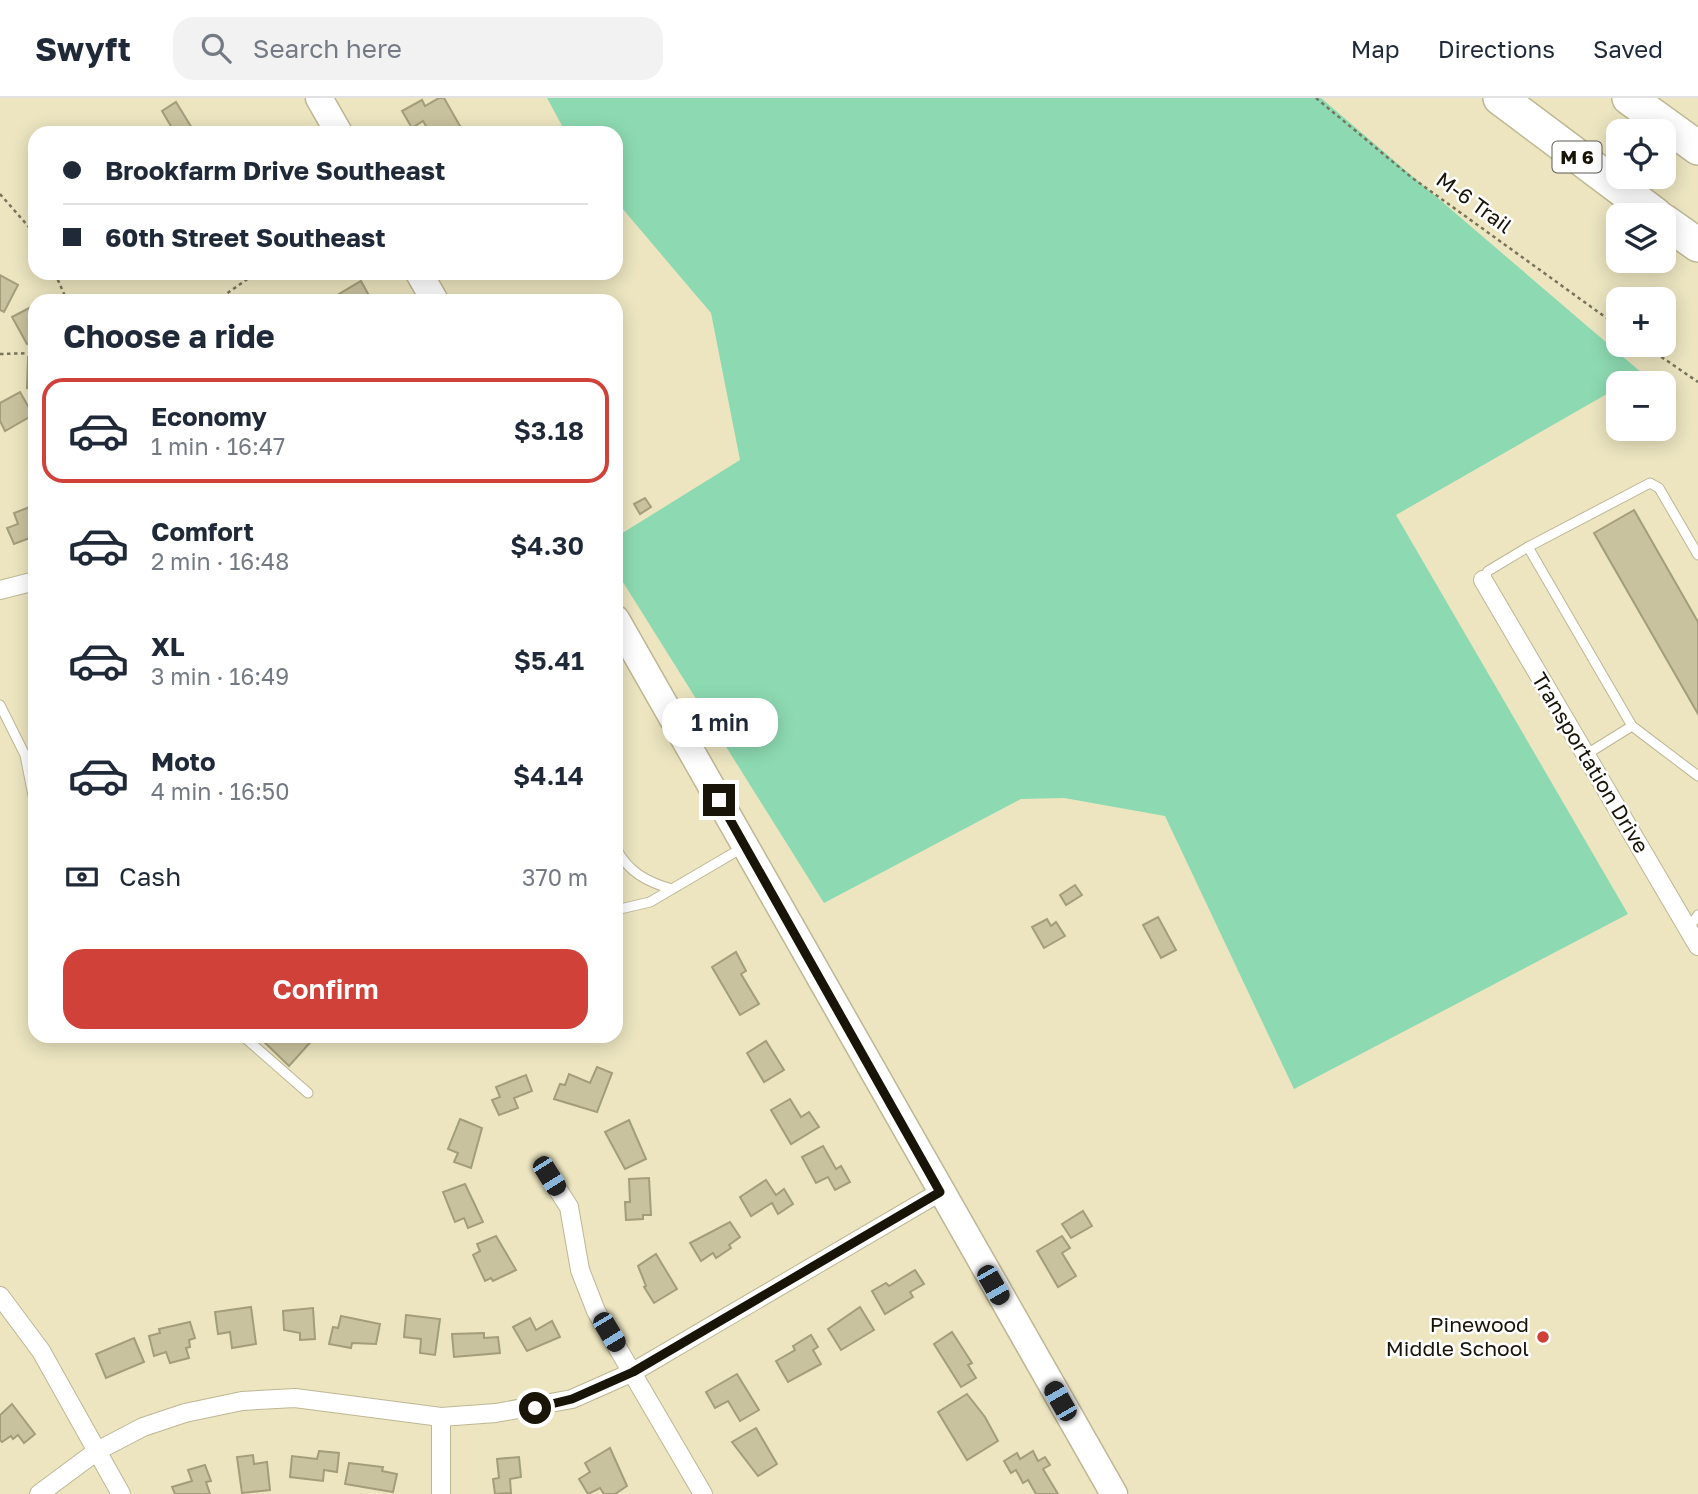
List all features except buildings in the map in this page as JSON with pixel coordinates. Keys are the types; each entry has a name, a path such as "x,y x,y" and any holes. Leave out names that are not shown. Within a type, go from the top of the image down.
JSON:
{"highway":[{"name":"M 6","path":"1500,98 1640,203"},
{"path":"1629,98 1698,148"},
{"path":"1676,229 1698,245"}],"main road":[{"path":"319,98 335,126"},
{"path":"623,631 1114,1494"}],"street":[{"name":"Transportation Drive","path":"1483,580 1587,754 1693,922 1698,946"},
{"path":"0,590 28,583"},
{"path":"549,1176 569,1207 587,1290 703,1494"},
{"path":"38,1494 97,1451 143,1427 185,1413 242,1401 296,1398 441,1417 535,1408 572,1399 633,1372 940,1192"},
{"path":"0,1296 41,1351 121,1494"},
{"path":"441,1417 441,1494"}],"lane":[{"path":"1483,580 1488,571 1528,547 1650,483 1659,488 1698,555"},
{"path":"1528,547 1632,726 1698,776"},
{"path":"0,705 25,755 28,770"},
{"path":"1587,754 1632,726"},
{"path":"623,908 650,902 745,846"},
{"path":"623,861 650,883 672,889"},
{"path":"251,1043 307,1093"}],"path":[{"name":"M-6 Trail","path":"1315,98 1411,177 1606,318"},
{"path":"0,194 28,226"},
{"path":"226,294 246,280"},
{"path":"0,354 28,353"},
{"path":"1662,357 1698,382"}],"green space":[{"path":"547,98 1321,98 1606,342 1606,357 1623,357 1640,371 1606,371 1606,394 1396,515 1628,914 1294,1089 1165,816 1064,798 1021,799 824,903 623,582 623,533 740,460 711,313 623,209 623,126 562,126"}],"place":[{"name":"Pinewood Middle School","path":"1543,1337"}],"route":[{"path":"535,1408 572,1399 633,1372 940,1192 719,800"}]}
